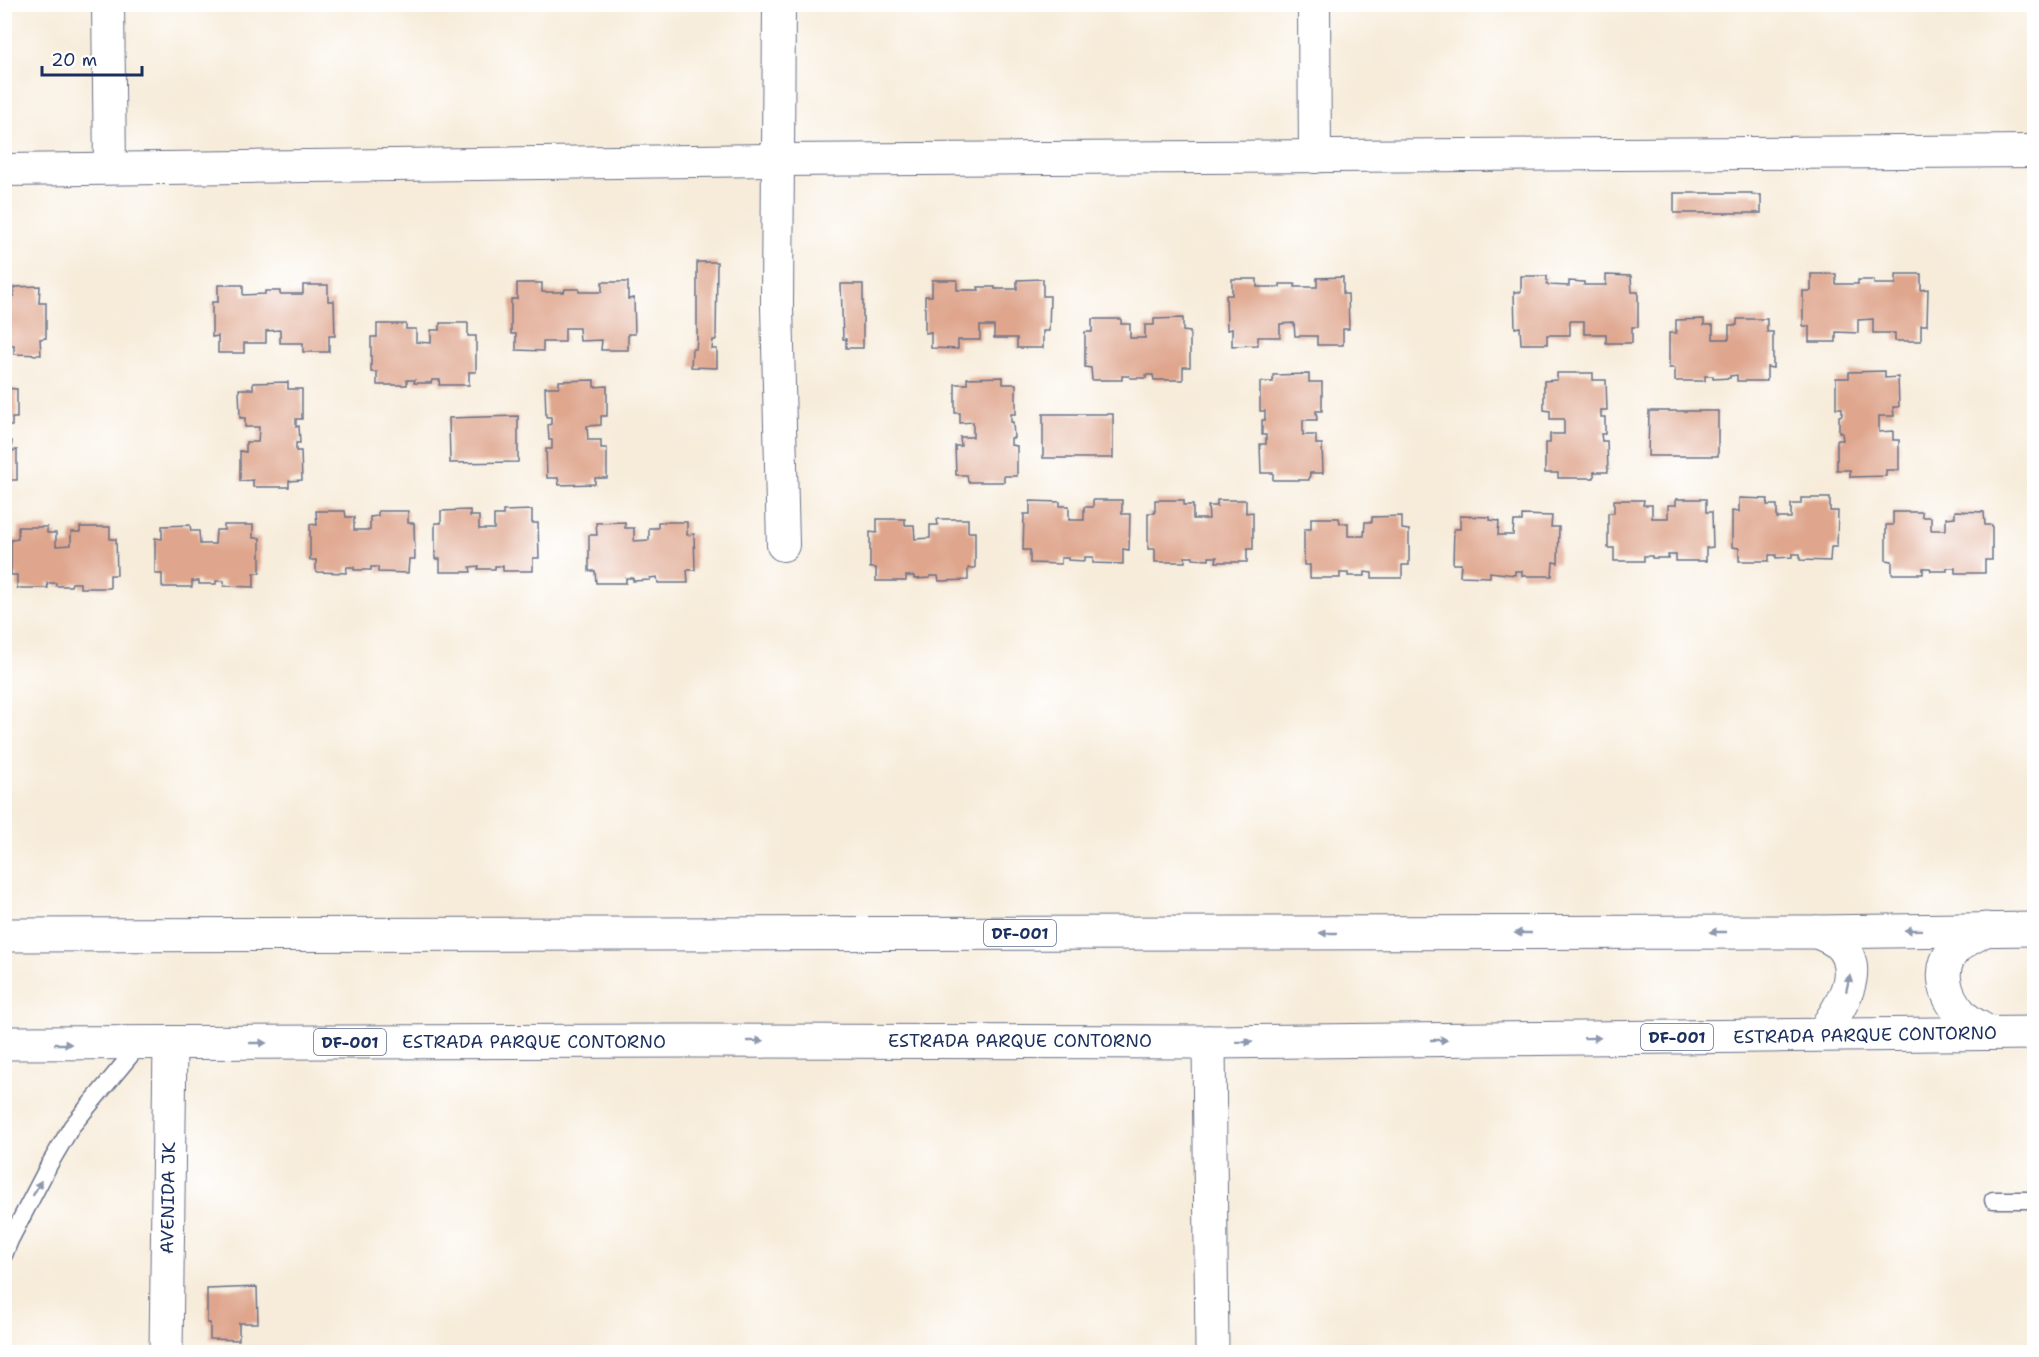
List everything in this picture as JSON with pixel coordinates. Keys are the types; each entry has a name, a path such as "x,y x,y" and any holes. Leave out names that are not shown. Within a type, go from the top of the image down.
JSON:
{"main road":[{"path":"1986,929 1957,947 1945,964 1943,983 1951,1000 1963,1016 1989,1034"},
{"name":"DF-001","path":"4,935 1817,932 2034,929"},
{"path":"1817,932 1837,942 1848,956 1851,970 1848,989 1841,1008 1822,1034"},
{"name":"ESTRADA PARQUE CONTORNO","path":"4,1043 1209,1042 2034,1033"},
{"path":"1209,1042 1212,1353"},
{"name":"AVENIDA JK","path":"155,1044 166,1353"}],"street":[{"path":"108,4 110,168"},
{"path":"779,4 777,306 783,545"},
{"path":"1314,4 1315,157"},
{"path":"4,170 779,160 2034,151"}],"lane":[{"path":"6,1240 72,1126 155,1044"},
{"path":"1993,1200 2034,1200"}],"building":[{"path":"1674,193 1761,195 1761,213 1674,213"},
{"path":"697,262 717,262 716,340 713,340 712,349 717,349 717,368 691,367 692,349 696,349 697,340"},
{"path":"1811,274 1836,274 1836,284 1858,284 1858,280 1874,280 1874,284 1896,284 1896,274 1921,274 1921,290 1928,289 1927,325 1921,325 1921,341 1895,341 1895,333 1873,333 1873,319 1858,320 1858,333 1836,332 1836,342 1809,342 1809,326 1803,326 1803,291 1811,291"},
{"path":"1606,275 1631,276 1632,292 1638,292 1638,327 1632,327 1632,343 1606,343 1606,334 1584,334 1584,321 1570,321 1570,335 1547,335 1547,344 1521,344 1520,327 1515,328 1514,292 1521,292 1521,276 1547,276 1547,285 1569,286 1569,281 1584,282 1584,285 1606,285"},
{"path":"1343,277 1343,294 1348,294 1349,329 1343,329 1343,345 1317,345 1317,336 1295,336 1294,323 1280,324 1280,337 1258,337 1258,345 1232,346 1232,329 1227,330 1226,295 1232,295 1232,279 1257,279 1257,287 1280,287 1280,284 1295,284 1295,287 1317,287 1317,278"},
{"path":"1043,279 1043,296 1050,296 1049,331 1043,331 1043,348 1017,348 1017,338 994,338 994,326 980,326 980,340 958,340 958,349 931,348 931,332 925,333 925,296 932,296 932,280 957,280 957,290 979,290 978,287 1017,289 1017,280"},
{"path":"602,282 628,282 628,299 634,298 635,334 628,334 628,350 601,350 602,340 580,341 579,328 565,328 565,342 543,342 543,351 516,350 516,334 511,334 511,299 517,299 517,283 542,283 542,292 579,289 579,292 602,292"},
{"path":"841,284 863,284 863,348 846,348 846,339 843,339"},
{"path":"218,285 243,285 243,295 265,294 265,291 280,291 280,294 303,294 303,285 328,285 328,301 334,301 335,336 329,336 329,352 303,352 303,343 280,343 280,330 266,331 266,343 244,343 244,353 218,353 218,336 212,337 212,302 218,302"},
{"path":"40,286 39,303 46,303 46,338 40,339 41,355 14,354 14,345 4,345 4,296 14,296 14,287"},
{"path":"1183,318 1183,331 1190,332 1190,367 1183,367 1183,380 1154,380 1153,375 1146,375 1146,378 1122,376 1122,380 1092,380 1091,368 1085,367 1085,332 1092,332 1092,319 1121,319 1121,324 1130,324 1130,338 1145,338 1145,325 1154,325 1154,319"},
{"path":"1704,319 1704,325 1713,325 1713,339 1729,339 1729,325 1737,325 1737,319 1767,319 1767,332 1773,332 1773,368 1767,367 1767,381 1737,381 1737,375 1730,376 1730,378 1713,379 1713,376 1705,376 1705,381 1675,381 1675,368 1669,368 1669,333 1676,333 1676,320"},
{"path":"440,323 468,323 468,336 476,336 476,372 469,372 469,385 439,385 440,380 432,380 431,383 414,383 415,380 407,380 407,385 377,385 377,372 371,372 371,337 377,337 377,324 406,324 406,329 416,329 416,342 431,343 431,330 440,330"},
{"path":"1885,371 1885,378 1898,377 1899,407 1893,407 1894,416 1879,416 1879,432 1893,431 1893,440 1899,440 1899,470 1886,470 1886,476 1850,477 1850,470 1837,470 1837,440 1843,440 1842,433 1839,432 1839,416 1842,415 1842,408 1836,408 1836,378 1849,378 1849,372"},
{"path":"1557,373 1593,373 1593,380 1606,380 1607,410 1601,410 1601,417 1605,417 1605,434 1601,434 1602,441 1607,441 1608,472 1594,472 1594,478 1558,478 1558,473 1545,473 1545,443 1550,443 1550,434 1564,434 1564,419 1550,419 1550,411 1544,410 1544,381 1557,380"},
{"path":"1309,374 1309,382 1322,382 1322,411 1316,411 1317,420 1303,420 1303,435 1316,435 1316,444 1322,444 1323,473 1310,473 1309,480 1273,480 1273,473 1261,473 1260,444 1266,444 1266,435 1262,435 1262,420 1265,420 1265,411 1260,411 1260,382 1273,382 1273,375"},
{"path":"1003,377 1003,384 1016,384 1016,414 1011,414 1014,438 1011,438 1011,445 1017,446 1017,476 1004,476 1004,482 968,482 967,475 956,475 955,446 961,446 960,437 973,437 973,422 960,423 960,413 955,413 955,384 967,384 967,378"},
{"path":"594,380 594,387 607,386 607,416 601,416 601,425 587,426 588,440 601,440 601,448 607,448 607,478 595,478 595,484 559,485 558,478 547,478 546,449 552,449 552,440 549,440 548,425 551,424 551,417 546,417 545,387 559,387 559,381"},
{"path":"288,382 288,389 302,389 302,419 296,419 296,427 299,426 300,443 296,443 296,451 301,451 302,480 289,481 289,487 253,487 253,480 240,481 240,451 246,452 246,442 258,442 259,427 245,427 245,418 240,418 239,389 253,389 253,383"},
{"path":"4,388 17,389 17,418 12,418 12,426 4,426"},
{"path":"1649,411 1718,411 1718,456 1648,456"},
{"path":"1043,414 1113,414 1113,458 1043,458"},
{"path":"518,416 518,462 450,463 449,418"},
{"path":"4,441 12,441 11,451 17,450 17,480 4,480"},
{"path":"1739,498 1768,499 1767,505 1777,505 1777,518 1791,518 1791,504 1801,504 1801,498 1830,498 1830,511 1838,511 1837,547 1831,547 1830,561 1800,560 1800,554 1792,554 1792,557 1776,558 1776,555 1769,555 1769,561 1739,561 1739,548 1732,547 1732,511 1739,512"},
{"path":"1676,499 1706,499 1706,512 1712,512 1713,547 1706,548 1706,561 1676,561 1676,555 1668,555 1669,558 1644,556 1644,561 1614,561 1614,548 1608,548 1608,513 1614,513 1614,500 1644,500 1643,505 1652,505 1652,518 1668,518 1668,505 1676,505"},
{"path":"1093,500 1122,500 1122,514 1130,514 1129,550 1123,549 1123,564 1093,563 1093,557 1085,557 1085,561 1061,558 1061,564 1030,563 1030,550 1023,550 1024,514 1030,514 1030,501 1060,502 1060,506 1069,506 1069,520 1084,520 1084,507 1093,507"},
{"path":"1155,500 1184,500 1184,505 1193,505 1193,519 1209,519 1208,506 1217,506 1217,500 1246,500 1246,513 1253,512 1253,549 1247,549 1247,562 1216,562 1217,557 1209,557 1209,560 1185,557 1185,562 1155,562 1155,549 1148,549 1148,513 1155,513"},
{"path":"470,510 470,516 479,516 479,529 494,529 494,515 503,515 503,511 532,510 532,523 538,523 539,558 533,558 533,571 503,571 503,566 495,566 495,569 478,569 479,566 470,567 471,572 440,572 440,559 435,559 435,523 441,523 441,511"},
{"path":"316,511 345,511 346,517 354,517 354,530 370,530 370,517 378,516 378,511 408,511 408,523 414,523 415,559 409,559 408,573 378,572 378,567 371,567 371,570 354,570 354,567 347,567 346,573 316,572 316,560 310,560 310,524 317,525"},
{"path":"1955,511 1984,512 1985,525 1992,525 1992,560 1985,560 1985,573 1955,573 1955,568 1947,568 1947,571 1931,571 1930,568 1923,568 1923,574 1892,574 1892,561 1886,560 1886,525 1893,525 1893,512 1922,512 1922,517 1931,517 1931,530 1946,530 1946,518 1955,517"},
{"path":"1522,515 1552,516 1551,527 1559,527 1558,563 1553,562 1552,576 1522,576 1522,571 1515,571 1515,575 1490,572 1490,577 1460,576 1461,564 1453,564 1454,529 1460,529 1460,516 1490,517 1490,520 1499,521 1498,535 1513,535 1514,521 1522,521"},
{"path":"1402,516 1402,529 1409,530 1409,565 1402,565 1402,578 1372,578 1372,573 1365,572 1365,576 1348,576 1348,573 1340,573 1340,578 1310,578 1310,565 1304,565 1304,529 1311,529 1311,518 1339,518 1340,523 1348,523 1348,536 1364,536 1365,522 1372,522 1372,517"},
{"path":"877,519 905,519 905,525 914,525 915,539 930,538 930,525 938,525 937,519 968,519 968,532 975,532 975,568 968,568 968,580 939,581 938,576 914,579 914,576 906,576 906,581 876,581 876,568 870,568 870,532 877,533"},
{"path":"625,522 625,528 634,528 634,541 649,540 649,528 658,528 658,522 687,522 687,535 694,534 695,570 687,570 688,583 658,583 657,577 650,578 650,580 633,581 633,578 626,578 626,583 596,583 595,571 589,571 589,535 597,535 596,523"},
{"path":"190,525 191,531 199,531 200,544 215,544 216,530 224,530 224,525 253,525 253,538 260,538 260,573 254,573 254,587 224,586 224,581 216,581 216,584 199,584 199,581 192,581 192,587 162,587 162,574 155,574 155,538 162,539 162,526"},
{"path":"18,527 47,527 47,533 56,533 56,546 71,545 71,532 80,532 80,527 110,527 110,539 116,539 117,575 110,575 110,588 80,588 80,583 72,583 71,586 56,586 56,583 47,583 48,588 17,588 17,575 11,575 11,540 18,539"},
{"path":"257,1287 258,1323 239,1323 239,1340 210,1339 210,1323 207,1323 207,1289"}]}
